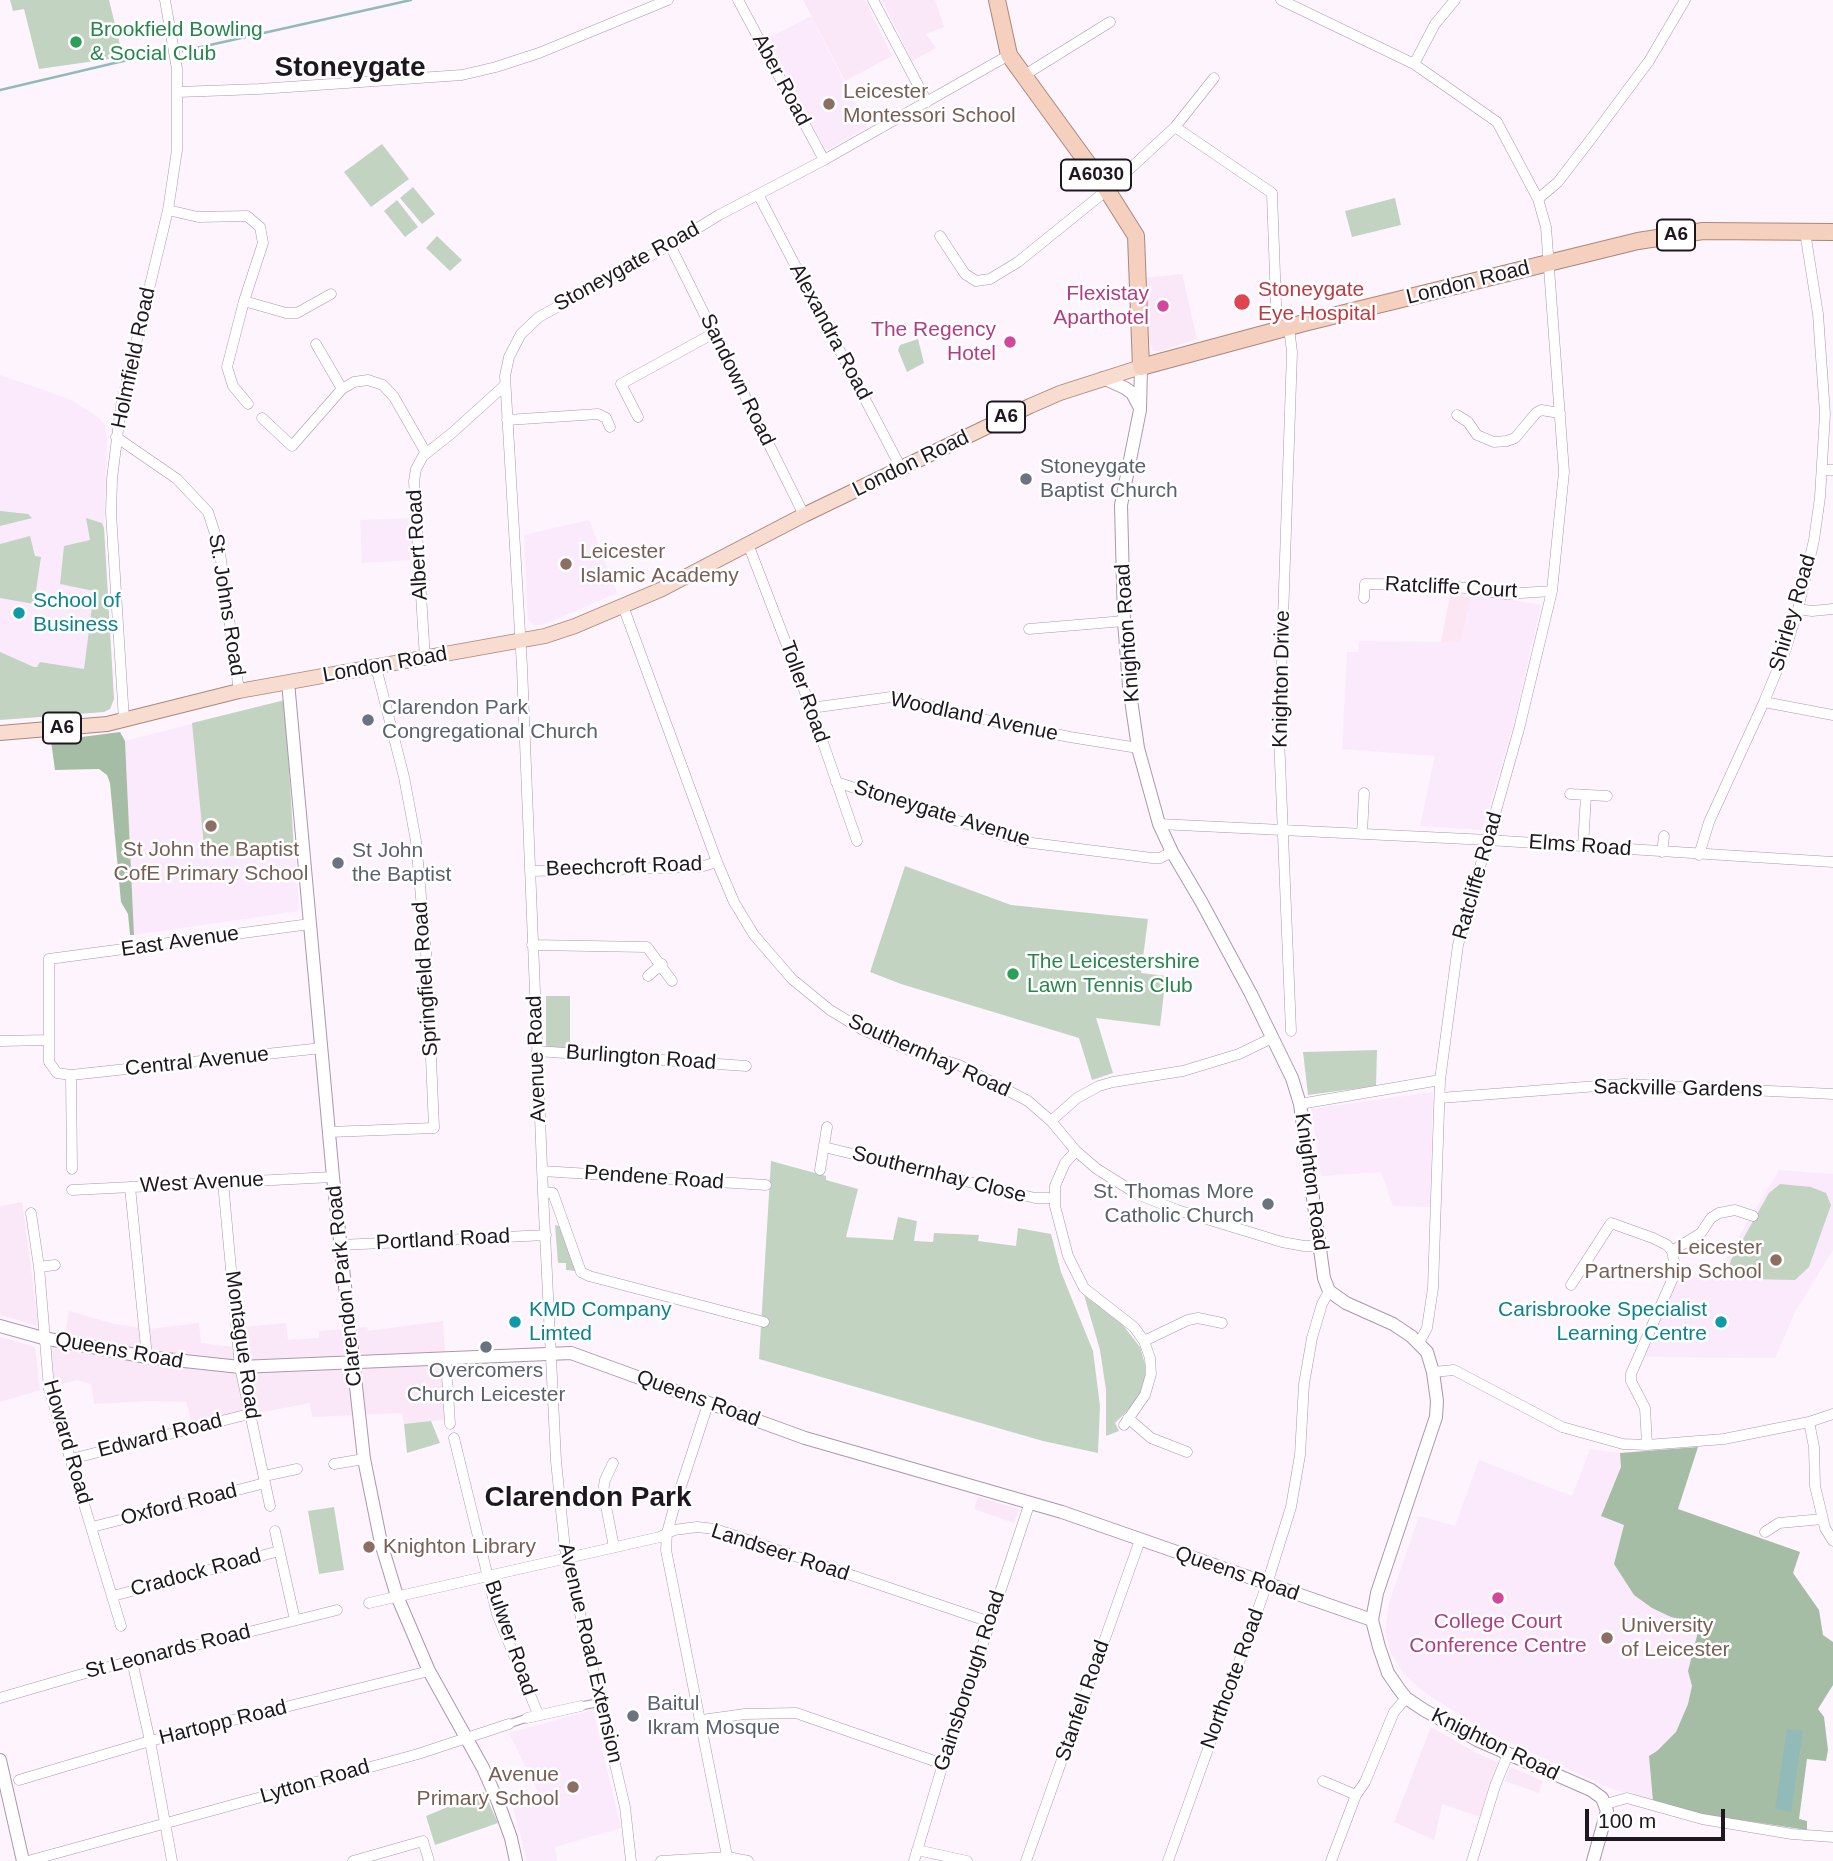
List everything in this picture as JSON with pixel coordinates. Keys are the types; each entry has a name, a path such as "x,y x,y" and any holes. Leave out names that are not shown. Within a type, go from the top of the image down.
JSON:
{"highway":[{"name":"A6030","path":"997,0 1009,55 1107,190 1136,236 1141,366"},
{"name":"London Road","path":"1141,366 1638,241 1723,230 1833,232"}],"main road":[{"name":"London Road","path":"0,733 107,724 239,691 520,642 575,626 671,584 804,515 1040,402 1141,366"}],"street":[{"name":"Holmfield Road","path":"124,720 111,513 121,406 168,209 177,150 178,92 172,28 165,0"},
{"path":"178,92 462,75 540,53 668,0"},
{"name":"Aber Road","path":"738,0 824,160"},
{"path":"873,0 927,102"},
{"name":"Ratcliffe Road","path":"1281,0 1413,64 1497,122 1538,198 1546,227 1564,472 1552,591 1519,729 1458,946 1440,1080 1433,1288 1427,1328 1419,1343"},
{"path":"1413,64 1435,24 1455,0"},
{"path":"1538,198 1558,182 1610,114 1649,61 1685,0"},
{"path":"1023,76 1110,22"},
{"name":"Stoneygate Road","path":"520,642 504,386 506,367 521,334 538,317 1009,55"},
{"path":"940,236 964,275 976,281 990,279 1018,262 1107,190 1175,127 1214,78"},
{"name":"Knighton Drive","path":"1175,127 1272,192 1283,329 1292,352 1279,737 1291,1031"},
{"name":"Alexandra Road","path":"759,196 901,468"},
{"path":"168,209 198,217 247,216 260,227 263,243 244,301 227,368 233,386 248,404"},
{"name":"Shirley Road","path":"1699,855 1709,822 1785,651 1798,609 1827,470 1825,414 1828,359 1805,232"},
{"name":"Sandown Road","path":"670,245 804,515"},
{"path":"244,301 286,313 298,313 331,294"},
{"path":"638,417 621,384 714,333"},
{"path":"316,344 342,389"},
{"name":"Knighton Road","path":"1141,366 1140,410 1121,505 1124,621 1129,686 1138,748 1159,824 1292,1078 1300,1104 1324,1278 1329,1291 1346,1303 1393,1324 1419,1343 1427,1352 1433,1372 1436,1417 1383,1573 1372,1620 1388,1673 1406,1698 1452,1726 1591,1790 1604,1801"},
{"path":"1103,378 1132,393 1140,410"},
{"path":"262,418 292,446 342,389 361,380 368,380 383,386 394,397 426,453 504,386"},
{"path":"1457,415 1468,422 1477,435 1493,442 1515,438 1535,413 1541,410 1560,413"},
{"path":"507,420 598,414 606,418 610,427"},
{"name":"St. Johns Road","path":"116,437 177,479 208,512 219,546 239,691"},
{"name":"Albert Road","path":"425,659 414,481 418,464 426,453"},
{"name":"Toller Road","path":"747,544 811,708 857,841"},
{"name":"Ratcliffe Court","path":"1364,598 1365,584 1444,585 1506,594 1552,591"},
{"name":"Southernhay Road","path":"623,606 734,902 754,935 792,979 846,1020 883,1040 981,1075 1028,1101 1051,1121 1076,1151 1118,1184 1155,1202 1282,1242 1320,1246"},
{"path":"1798,609 1833,609"},
{"path":"1029,629 1124,621"},
{"name":"Avenue Road","path":"520,642 543,1192"},
{"name":"Springfield Road","path":"329,1132 434,1128 427,964 416,841 404,777 376,667"},
{"name":"Clarendon Park Road","path":"288,682 333,1177 364,1459 381,1542 397,1596 429,1671 498,1802 516,1861"},
{"name":"Woodland Avenue","path":"811,708 880,696 891,697 1046,733 1138,748"},
{"path":"1764,702 1833,715"},
{"name":"Stoneygate Avenue","path":"836,782 1024,842 1152,858 1160,858 1172,852"},
{"path":"1362,834 1364,793"},
{"path":"1570,794 1607,796"},
{"path":"1583,847 1586,795"},
{"name":"Elms Road","path":"1159,824 1488,840 1833,862"},
{"path":"1662,852 1664,836"},
{"name":"Beechcroft Road","path":"530,871 699,867 717,862"},
{"name":"East Avenue","path":"48,1041 49,959 310,925"},
{"path":"533,944 648,947 672,981"},
{"path":"648,976 662,964"},
{"path":"1051,1121 1077,1098 1099,1086 1183,1071 1239,1054 1272,1038"},
{"path":"0,1041 48,1041 49,1062 57,1073 71,1076 72,1169"},
{"name":"Central Avenue","path":"71,1076 322,1048"},
{"name":"Burlington Road","path":"537,1051 746,1066"},
{"path":"1300,1104 1440,1080"},
{"name":"Sackville Gardens","path":"1440,1098 1624,1084 1833,1094"},
{"name":"Southernhay Close","path":"820,1170 827,1127"},
{"name":"Southernhay Close","path":"824,1147 1035,1198 1054,1198"},
{"path":"1076,1151 1059,1174 1054,1198 1068,1256 1080,1281 1092,1296 1134,1327 1144,1341 1151,1367 1149,1384 1141,1403 1126,1422 1151,1438 1186,1451 1180,1462"},
{"name":"Pendene Road","path":"542,1171 766,1185"},
{"name":"West Avenue","path":"72,1190 333,1177"},
{"name":"Montague Road","path":"223,1182 240,1367 270,1506"},
{"path":"130,1187 147,1357"},
{"path":"543,1192 553,1194 581,1272 764,1321"},
{"name":"Avenue Road Extension","path":"543,1192 556,1461 568,1558 625,1807 631,1861"},
{"path":"1672,1251 1700,1233 1712,1218 1720,1213 1735,1210 1752,1216"},
{"name":"Howard Road","path":"31,1213 39,1267 49,1389 121,1626"},
{"path":"1571,1285 1611,1223 1653,1238 1667,1245 1672,1251 1675,1266 1672,1280 1630,1374 1645,1408 1647,1445"},
{"name":"Portland Road","path":"341,1245 546,1235"},
{"path":"39,1267 55,1265"},
{"name":"Northcote Road","path":"1168,1861 1266,1584 1293,1496 1300,1455 1304,1384 1312,1338 1322,1304 1329,1291"},
{"path":"1144,1341 1188,1320 1198,1318 1222,1323"},
{"name":"Queens Road","path":"0,1326 43,1338 147,1357 240,1367 571,1353 805,1438 1030,1502 1372,1620"},
{"path":"446,1360 450,1424"},
{"path":"1433,1372 1460,1372 1538,1416 1580,1434 1613,1443 1647,1445 1724,1439 1809,1422 1833,1414"},
{"path":"708,1404 667,1533 666,1549 728,1859"},
{"name":"Edward Road","path":"71,1459 249,1413"},
{"path":"1809,1422 1814,1447 1815,1486 1822,1519 1833,1541"},
{"name":"Bulwer Road","path":"454,1438 498,1614 533,1716"},
{"path":"334,1464 364,1459"},
{"path":"613,1463 603,1492 614,1548"},
{"name":"Oxford Road","path":"92,1527 297,1469"},
{"name":"Gainsborough Road","path":"915,1856 943,1763 1030,1502"},
{"path":"1765,1532 1779,1523 1822,1519"},
{"name":"Landseer Road","path":"568,1558 686,1528 715,1529 990,1622"},
{"path":"275,1531 295,1620"},
{"name":"Stanfell Road","path":"1026,1861 1140,1540"},
{"name":"Cradock Road","path":"113,1596 279,1551"},
{"path":"369,1603 568,1558"},
{"name":"St Leonards Road","path":"0,1698 132,1661 337,1610"},
{"path":"132,1661 172,1861"},
{"name":"Hartopp Road","path":"19,1780 150,1741 429,1671"},
{"path":"1331,1861 1356,1795 1365,1782 1394,1712 1406,1698"},
{"name":"Lytton Road","path":"26,1861 418,1754 533,1716 602,1702"},
{"path":"702,1720 745,1714 796,1713 943,1763"},
{"path":"1472,1861 1508,1754"},
{"path":"0,1760 26,1861"},
{"path":"1323,1781 1356,1795"},
{"path":"1593,1861 1605,1819 1604,1801 1622,1798 1702,1819 1791,1834 1833,1837"},
{"path":"353,1861 423,1841 429,1861"},
{"path":"915,1856 967,1861"},
{"path":"661,1861 748,1861"}],"shaded area":[{"name":"Brookfield Bowling & Social Club","path":"10,0 109,0 123,57 39,69 24,9 13,11"},
{"path":"803,0 865,0 892,56 845,81"},
{"path":"882,0 935,0 944,27 926,34 936,48 912,61"},
{"name":"Leicester Montessori School","path":"811,16 867,127 826,151 768,38"},
{"path":"382,144 409,179 371,207 344,172"},
{"path":"413,187 435,214 422,224 400,198"},
{"path":"1395,198 1401,225 1352,237 1345,211"},
{"path":"397,200 418,227 405,237 384,211"},
{"path":"437,236 462,260 450,271 426,248"},
{"path":"1182,274 1197,339 1153,351 1150,344 1145,278"},
{"path":"918,339 924,363 907,372 898,350 900,345"},
{"path":"0,375 72,400 105,425 107,438 104,528 114,699 110,709 104,712 0,720"},
{"path":"0,511 28,514 32,518 0,526"},
{"path":"86,518 102,523 104,528 114,699 110,709 104,712 0,720 0,652 34,667 40,662 84,669 94,591 60,584 64,546 90,540"},
{"path":"412,518 413,560 362,563 360,520"},
{"name":"Leicester Islamic Academy","path":"589,520 617,593 543,625 534,625 528,620 524,535"},
{"path":"30,536 35,556 41,557 34,604 0,598 0,544"},
{"path":"1476,594 1541,605 1513,727 1482,830 1420,826 1435,756 1342,749 1347,652 1358,652 1359,641 1461,642 1471,597"},
{"path":"1450,595 1471,597 1461,642 1441,642"},
{"name":"St John the Baptist CofE Primary School","path":"285,700 299,911 134,935 125,741"},
{"path":"285,700 294,853 205,857 192,723"},
{"path":"120,732 125,741 134,935 130,935 128,914 121,902 110,783 107,775 99,769 55,770 51,741"},
{"name":"The Leicestershire Lawn Tennis Club","path":"905,866 1011,905 1148,919 1141,973 1166,976 1160,1026 1096,1018 1113,1073 1092,1080 1079,1038 901,984 870,972"},
{"path":"546,996 570,996 570,1048 546,1048"},
{"path":"1377,1050 1376,1086 1308,1095 1303,1052"},
{"path":"1433,1092 1430,1207 1393,1206 1381,1172 1321,1176 1311,1109"},
{"path":"771,1161 826,1176 826,1180 858,1189 846,1237 893,1240 898,1217 917,1221 914,1241 933,1242 934,1233 979,1235 978,1241 1016,1246 1018,1228 1051,1234 1061,1272 1093,1351 1100,1406 1098,1453 1043,1441 759,1359"},
{"name":"Leicester Partnership School","path":"1779,1170 1833,1174 1833,1250 1795,1312 1775,1358 1640,1357 1679,1277 1714,1278"},
{"path":"1780,1184 1811,1187 1826,1193 1831,1205 1809,1267 1795,1280 1747,1279 1734,1274 1729,1268 1731,1260 1769,1193"},
{"path":"22,1202 38,1326 0,1315 0,1206"},
{"path":"555,1225 559,1226 576,1271 566,1270 566,1263 558,1263"},
{"path":"1084,1295 1122,1324 1140,1347 1145,1364 1145,1380 1138,1400 1115,1423 1119,1431 1106,1436 1106,1390 1100,1350"},
{"path":"69,1311 114,1324 149,1329 199,1323 201,1343 232,1347 238,1346 237,1328 244,1327 286,1323 288,1340 319,1338 319,1331 367,1327 368,1331 443,1321 449,1419 404,1424 402,1413 312,1417 310,1403 252,1414 241,1411 192,1423 186,1402 94,1404 91,1384 77,1380 52,1387 49,1332 65,1335"},
{"path":"0,1337 35,1347 40,1390 0,1402"},
{"path":"431,1421 440,1443 407,1453 404,1424"},
{"name":"University of Leicester","path":"1698,1447 1678,1509 1800,1552 1793,1573 1819,1610 1823,1635 1833,1642 1833,1685 1818,1709 1824,1717 1828,1750 1826,1761 1807,1759 1799,1819 1807,1821 1807,1830 1701,1814 1633,1795 1632,1792 1623,1792 1493,1735 1425,1693 1404,1674 1391,1653 1385,1632 1389,1603 1419,1516 1455,1526 1479,1460 1572,1496 1590,1449 1620,1453"},
{"path":"1698,1447 1678,1509 1800,1552 1793,1573 1819,1610 1823,1635 1833,1642 1833,1685 1818,1709 1824,1717 1828,1750 1826,1761 1807,1759 1799,1819 1807,1821 1807,1830 1701,1814 1653,1801 1649,1756 1676,1732 1688,1704 1692,1686 1688,1671 1700,1624 1671,1617 1634,1595 1614,1564 1624,1525 1601,1516 1621,1467 1620,1453"},
{"path":"978,1497 1019,1509 1014,1523 974,1509"},
{"path":"334,1507 344,1570 319,1574 308,1511"},
{"name":"Avenue Primary School","path":"593,1710 621,1828 555,1847 557,1861 527,1861 512,1803 538,1792 509,1733"},
{"path":"1431,1727 1476,1753 1498,1762 1480,1817 1442,1804 1434,1840 1394,1822"},
{"path":"1787,1729 1803,1731 1791,1812 1775,1809"},
{"path":"1513,1768 1543,1781 1539,1793 1505,1781 1509,1770"},
{"path":"484,1792 498,1823 435,1845 426,1816"}],"waterway":[{"path":"183,51 411,0"},
{"path":"0,90 167,53"}],"place":[{"name":"Brookfield Bowling & Social Club","path":"76,42"},
{"name":"Leicester Montessori School","path":"829,104"},
{"name":"Stoneygate Eye Hospital","path":"1242,302"},
{"name":"Flexistay Aparthotel","path":"1163,306"},
{"name":"The Regency Hotel","path":"1010,342"},
{"name":"Stoneygate Baptist Church","path":"1026,479"},
{"name":"Leicester Islamic Academy","path":"566,564"},
{"name":"School of Business","path":"19,613"},
{"name":"Clarendon Park Congregational Church","path":"368,720"},
{"name":"St John the Baptist CofE Primary School","path":"211,826"},
{"name":"St John the Baptist","path":"338,863"},
{"name":"The Leicestershire Lawn Tennis Club","path":"1013,974"},
{"name":"St. Thomas More Catholic Church","path":"1268,1204"},
{"name":"Leicester Partnership School","path":"1776,1260"},
{"name":"KMD Company Limted","path":"515,1322"},
{"name":"Carisbrooke Specialist Learning Centre","path":"1721,1322"},
{"name":"Overcomers Church Leicester","path":"486,1347"},
{"name":"Knighton Library","path":"369,1547"},
{"name":"College Court Conference Centre","path":"1498,1598"},
{"name":"University of Leicester","path":"1607,1638"},
{"name":"Baitul Ikram Mosque","path":"633,1716"},
{"name":"Avenue Primary School","path":"573,1787"}],"district":[{"name":"Stoneygate","path":"350,68"},
{"name":"Clarendon Park","path":"588,1498"}]}
